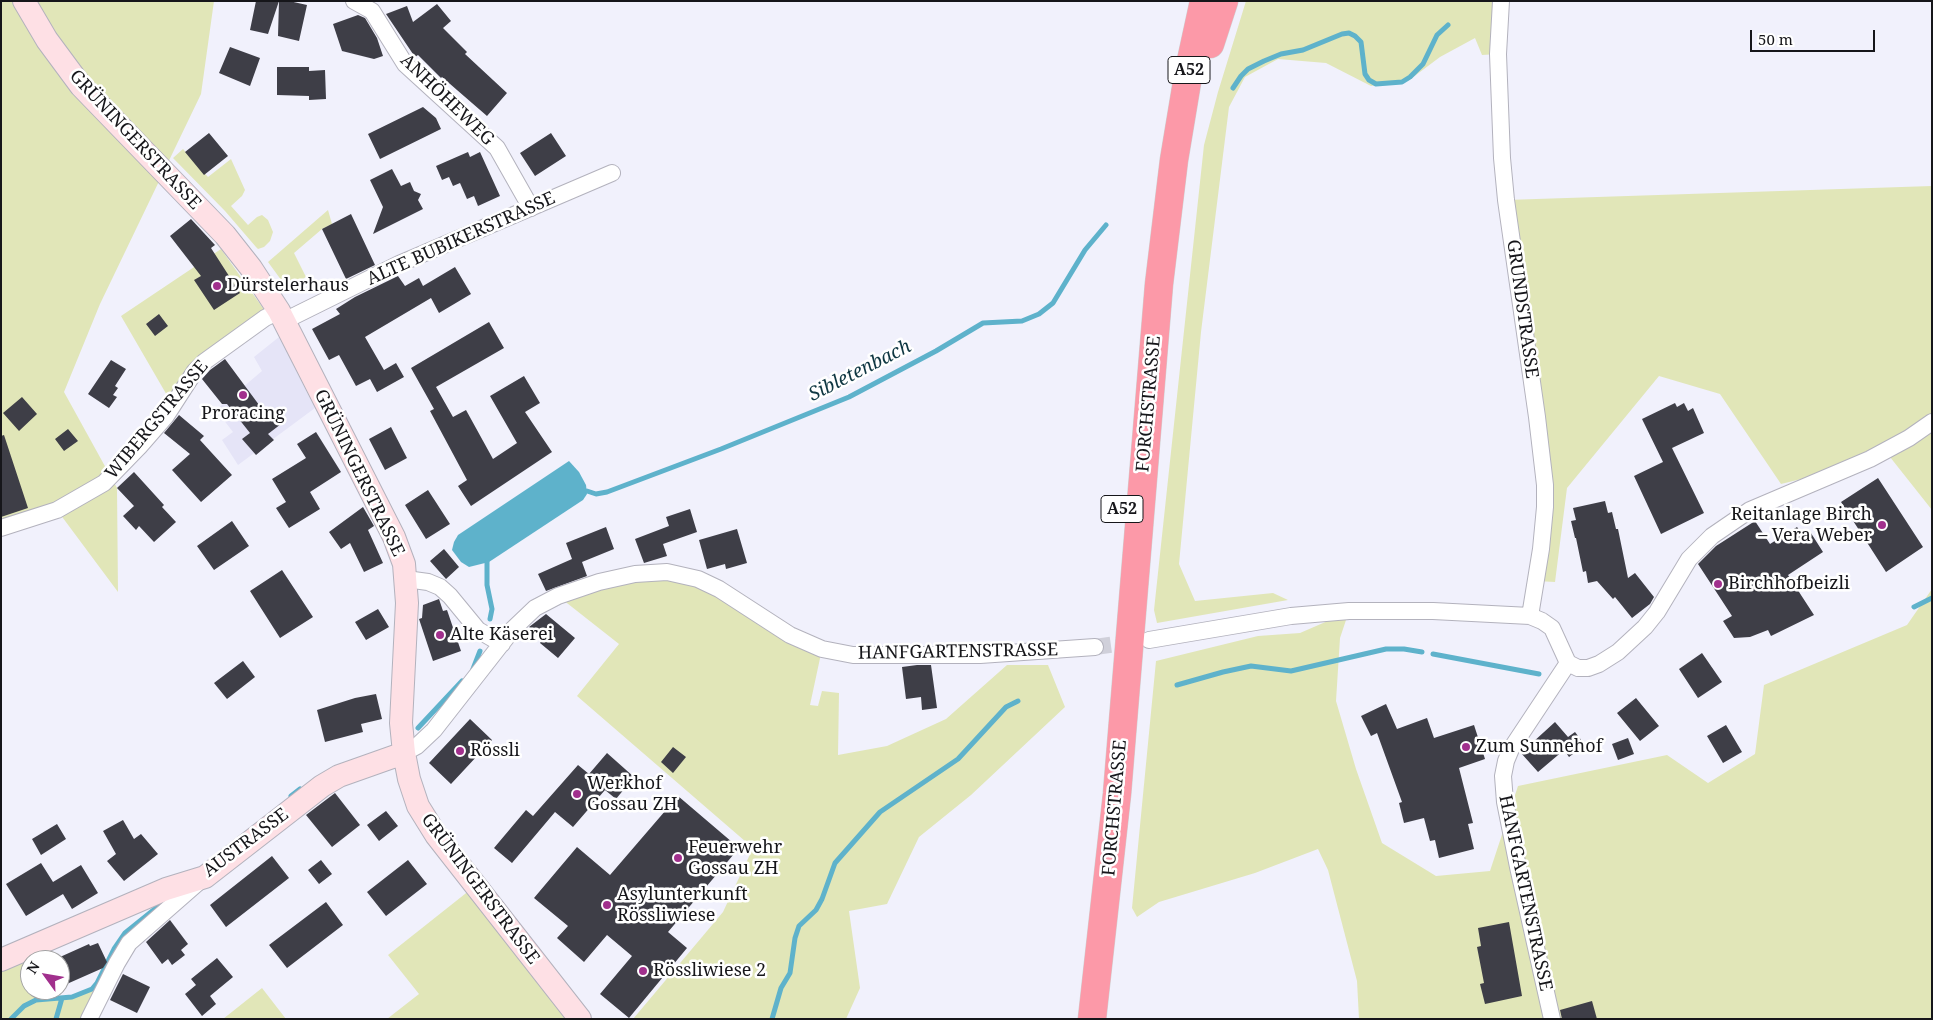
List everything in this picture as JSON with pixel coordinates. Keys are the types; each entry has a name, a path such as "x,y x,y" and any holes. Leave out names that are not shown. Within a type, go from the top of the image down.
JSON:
{"highway":[{"name":"FORCHSTRASSE","path":"1073,1019 1099,788 1143,262 1163,114 1185,1"},
{"name":"FORCHSTRASSE","path":"1092,1019 1119,775 1159,284 1177,140 1189,70 1204,1"},
{"path":"1177,140 1224,1"}],"street":[{"name":"GRÜNINGERSTRASSE","path":"24,1 47,40 81,86 225,234 251,268 282,316 394,537 404,564 407,603 401,723 404,753 418,806 436,835 580,1019"},
{"name":"ANHÖHEWEG","path":"354,1 372,11 405,64 497,148 531,208"},
{"name":"GRUNDSTRASSE","path":"1501,1 1498,54 1506,200 1540,433 1545,485 1541,549 1530,616"},
{"name":"ALTE BUBIKERSTRASSE","path":"282,316 612,173"},
{"name":"WIBERGSTRASSE","path":"1,528 57,510 104,483 166,416 195,371 204,362 265,318 282,316"},
{"path":"1149,640 1291,616 1348,611 1433,611 1530,616 1552,628 1568,663 1578,668 1593,667 1632,641 1652,619 1678,574 1696,550 1739,517 1760,505 1870,459 1909,438 1932,422"},
{"name":"HANFGARTENSTRASSE","path":"404,753 417,746 434,730 526,614 558,596 620,577 659,572 678,573 709,583 790,635 822,649 837,652 870,656 980,655 1095,647"},
{"path":"406,579 428,582 440,587 450,596 478,630 502,644"},
{"name":"HANFGARTENSTRASSE","path":"1552,1019 1518,867 1505,802 1503,776 1510,749 1568,663"},
{"name":"AUSTRASSE","path":"1,960 166,889 205,877 322,786 344,774 404,753"},
{"path":"89,1019 129,943 205,877"}],"shaded area":[{"path":"279,337 315,408 238,465 222,440 233,432 216,410 262,371 254,357"}],"green space":[{"path":"1,1 214,1 201,94 100,304 64,392 117,488 118,592 57,510 1,528"},
{"path":"1246,1 1502,1 1498,54 1482,55 1475,38 1440,57 1408,81 1371,86 1326,63 1278,59 1245,77 1229,107 1201,332 1179,564 1195,601 1273,593 1288,600 1157,623 1154,610 1204,145"},
{"path":"183,149 208,177 231,159 245,190 242,196 231,206 248,225 262,215 268,220 273,232 270,241 264,247 258,249 225,211 173,158"},
{"path":"1932,186 1932,510 1890,457 1781,484 1720,394 1659,376 1567,488 1555,582 1536,581 1543,529 1506,200"},
{"path":"328,210 332,224 322,229 294,253 306,277 287,288 268,262"},
{"path":"221,249 265,311 186,370 168,397 121,316"},
{"path":"678,573 822,649 810,705 818,706 822,691 839,693 838,755 887,746 946,719 1007,665 1048,665 1065,707 971,795 919,837 887,904 849,911 860,988 846,1019 633,1019 723,912 753,848 577,696 619,644 558,596"},
{"path":"1932,589 1932,1019 1359,1019 1357,981 1328,870 1318,849 1255,873 1159,902 1137,917 1132,908 1156,661 1258,636 1300,633 1330,620 1346,620 1340,638 1336,701 1356,769 1382,843 1436,876 1490,871 1518,786 1667,755 1708,783 1755,754 1764,685 1907,625"},
{"path":"475,886 580,1019 387,1019 419,994 388,955"},
{"path":"35,945 37,950 24,950"},
{"path":"20,952 20,1000 70,1000 70,996 83,994 96,985 103,989 89,1019 1,1019 1,960"},
{"path":"262,988 286,1019 223,1019"}],"water":[{"path":"569,461 579,472 586,485 587,494 583,500 489,562 469,567 461,562 452,550 458,535"}],"building":[{"path":"256,1 279,1 268,34 250,30"},
{"path":"279,1 307,5 299,41 278,36"},
{"path":"437,4 451,21 443,28 467,52 465,54 507,93 487,116 441,78 418,55 415,57 386,14 407,6 413,22"},
{"path":"358,15 365,18 377,38 383,56 374,59 342,51 333,24"},
{"path":"230,47 260,58 250,86 219,73"},
{"path":"277,67 309,67 309,71 325,70 326,99 309,100 309,96 277,95"},
{"path":"423,107 436,118 441,129 380,159 368,134"},
{"path":"209,133 228,156 204,175 185,152"},
{"path":"551,133 566,156 535,176 520,153"},
{"path":"468,152 470,157 480,152 500,196 478,206 474,196 467,199 460,183 453,186 449,177 442,180 436,166"},
{"path":"392,169 401,186 410,182 414,191 421,194 418,200 423,209 373,234 383,207 370,180"},
{"path":"351,214 375,265 346,279 322,229"},
{"path":"191,219 215,245 211,248 240,293 214,310 194,280 201,276 170,236"},
{"path":"455,267 471,294 439,313 431,298 365,337 384,370 396,363 404,377 377,392 370,379 356,386 339,355 329,360 312,329 340,314 336,309 355,297 398,276 405,286 419,278 423,286"},
{"path":"159,314 168,326 155,336 146,324"},
{"path":"489,322 504,348 436,387 453,417 466,410 493,459 517,443 490,396 524,376 540,403 525,412 552,452 471,506 458,486 467,480 430,411 434,409 411,368"},
{"path":"225,359 265,413 270,409 281,424 268,434 274,440 256,455 242,439 250,433 227,404 222,404 202,379 210,370"},
{"path":"111,360 126,369 115,386 118,388 113,395 117,397 109,408 88,394"},
{"path":"22,397 37,414 19,431 3,413"},
{"path":"1675,403 1677,407 1684,403 1688,411 1693,408 1704,433 1672,448 1704,513 1661,534 1634,476 1663,462 1642,419"},
{"path":"179,415 204,436 200,440 232,475 201,502 172,470 190,454 164,433"},
{"path":"391,427 407,458 385,470 369,439"},
{"path":"68,429 78,441 64,451 55,439"},
{"path":"316,432 341,472 310,492 320,509 289,528 276,508 286,502 272,479 306,458 297,444"},
{"path":"4,435 28,508 1,517 1,436"},
{"path":"134,472 164,505 162,507 176,522 154,542 139,526 136,530 123,516 134,506 117,488"},
{"name":"Reitanlage Birch – Vera Weber","path":"1878,478 1923,547 1886,572 1841,502"},
{"path":"428,490 450,524 426,539 405,505"},
{"path":"1605,501 1608,513 1612,512 1616,529 1618,529 1628,578 1635,573 1654,597 1650,604 1632,618 1615,597 1613,599 1597,581 1588,583 1586,571 1583,572 1571,521 1576,520 1573,508"},
{"path":"363,507 374,526 368,530 383,563 364,572 350,543 341,549 329,532"},
{"path":"690,509 697,532 663,544 667,556 644,563 635,539 669,526 666,517"},
{"path":"232,521 249,546 214,570 197,546"},
{"path":"1755,521 1770,544 1797,527 1802,534 1809,530 1823,552 1788,575 1814,615 1771,636 1768,630 1750,637 1734,638 1723,621 1732,616 1698,564 1716,546"},
{"path":"606,527 614,549 582,562 587,576 546,591 538,574 572,559 566,543"},
{"path":"737,529 747,563 726,569 725,564 707,569 699,540"},
{"path":"444,549 459,567 446,579 430,561"},
{"path":"282,570 313,617 280,638 250,591"},
{"name":"Alte Käserei","path":"439,599 443,611 447,610 461,651 433,661 419,619 422,618 423,605"},
{"path":"378,609 389,627 366,640 355,622"},
{"path":"546,614 575,638 558,658 540,643 543,639 529,627"},
{"path":"1702,653 1722,682 1698,698 1679,669"},
{"path":"243,661 255,677 227,699 214,683"},
{"path":"931,665 937,708 922,710 921,697 906,699 902,667"},
{"path":"376,694 382,719 361,724 363,732 325,742 317,710 355,698"},
{"path":"1636,698 1659,726 1640,741 1617,713"},
{"path":"1386,704 1397,729 1427,718 1434,738 1474,725 1485,759 1459,768 1473,823 1468,824 1474,849 1439,858 1435,840 1430,841 1424,818 1404,823 1399,803 1402,802 1377,733 1371,736 1361,716"},
{"name":"Rössli","path":"470,719 492,740 451,784 429,763"},
{"path":"1555,722 1568,737 1575,732 1585,745 1569,757 1564,750 1538,772 1521,753"},
{"path":"1726,725 1742,752 1723,763 1707,736"},
{"path":"1628,738 1634,754 1618,760 1612,744"},
{"path":"673,747 686,757 673,773 661,762"},
{"name":"Werkhof Gossau ZH","path":"607,753 634,777 616,799 605,790 573,827 555,812 512,863 494,848 526,810 533,816 578,765 589,774"},
{"path":"335,793 360,825 332,847 306,815"},
{"path":"678,796 739,848 668,932 687,948 629,1018 600,994 632,956 607,935 584,962 557,938 568,926 534,898 577,847 610,875"},
{"path":"386,811 398,826 379,841 367,825"},
{"path":"123,820 134,839 141,834 158,854 124,881 107,861 116,854 103,831"},
{"path":"57,824 66,839 41,855 32,839"},
{"path":"272,856 289,878 226,927 210,905"},
{"path":"321,860 332,874 319,884 308,870"},
{"path":"408,860 427,884 386,916 367,892"},
{"path":"41,863 53,882 81,865 98,893 72,909 63,894 26,916 6,884"},
{"path":"326,902 343,925 287,968 269,945"},
{"path":"170,920 188,944 181,950 185,955 172,965 168,959 162,964 146,942"},
{"path":"1509,922 1522,996 1485,1004 1480,984 1484,983 1477,947 1481,946 1478,928"},
{"path":"98,943 107,962 103,968 70,983 70,953 89,944 90,946"},
{"path":"217,958 233,977 210,996 216,1004 202,1016 185,994 196,985 191,979"},
{"path":"123,974 150,987 137,1013 110,1000"},
{"path":"1592,1001 1597,1019 1562,1019 1560,1010"}],"waterway":[{"name":"Sibletenbach","path":"1233,88 1248,69 1264,61 1281,54 1303,50 1349,33 1361,42 1365,74 1369,80 1376,84 1402,82 1423,64 1437,35 1448,25"},
{"name":"Sibletenbach","path":"587,491 596,494 607,492 721,449 849,397 936,351 983,323 1022,321 1039,314 1053,303 1085,250 1106,225"},
{"path":"487,562 487,585 492,609 490,619"},
{"path":"1914,607 1932,598"},
{"path":"1177,685 1251,666 1291,671 1386,649 1422,652"},
{"path":"473,669 480,651"},
{"path":"1433,654 1539,674"},
{"path":"418,728 462,681"},
{"path":"772,1019 781,988 790,973 795,938 799,926 816,910 835,863 880,812 958,759 1006,707 1018,701"},
{"path":"291,796 300,789"},
{"path":"11,1019 24,1006 36,1000 72,997 92,989 125,933 161,904"},
{"path":"56,1019 61,1000"}],"tunnel":[{"path":"1095,647 1137,641"}],"place":[{"name":"Dürstelerhaus","path":"217,286"},
{"name":"Proracing","path":"243,395"},
{"name":"Reitanlage Birch – Vera Weber","path":"1882,525"},
{"name":"Birchhofbeizli","path":"1718,584"},
{"name":"Alte Käserei","path":"440,635"},
{"name":"Zum Sunnehof","path":"1466,747"},
{"name":"Rössli","path":"460,751"},
{"name":"Werkhof Gossau ZH","path":"577,794"},
{"name":"Feuerwehr Gossau ZH","path":"678,858"},
{"name":"Asylunterkunft Rössliwiese","path":"607,905"},
{"name":"Rössliwiese 2","path":"643,971"}]}
